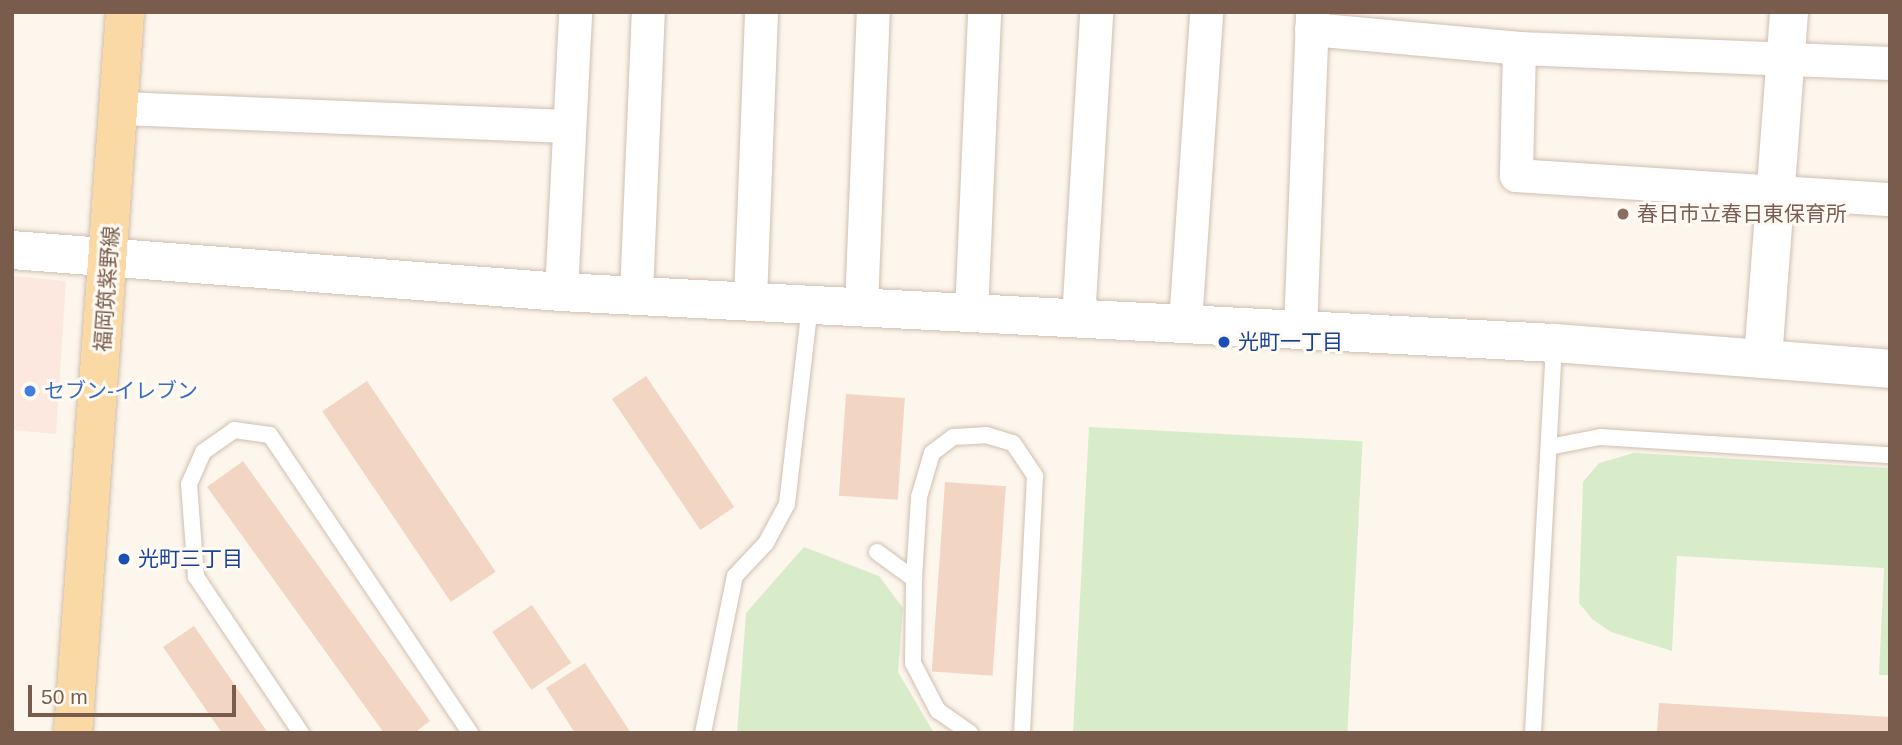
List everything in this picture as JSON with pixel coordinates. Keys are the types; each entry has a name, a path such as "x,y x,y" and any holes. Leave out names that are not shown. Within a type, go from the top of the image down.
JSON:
{"main road":[{"name":"福岡筑紫野線","path":"73,733 110,259 125,12"}],"street":[{"path":"561,292 575,12"},
{"path":"636,294 648,12"},
{"path":"750,300 761,12"},
{"path":"861,306 873,12"},
{"path":"971,313 984,12"},
{"path":"1078,319 1096,12"},
{"path":"1185,323 1206,12"},
{"path":"1763,359 1789,12"},
{"path":"1300,329 1312,21 1519,48 1890,63"},
{"path":"1519,48 1516,175 1890,199"},
{"path":"119,108 569,126"},
{"path":"12,250 561,292 1554,343 1890,369"}],"lane":[{"path":"703,733 735,576 766,543 787,504 810,304"},
{"path":"1533,733 1554,343"},
{"path":"301,733 196,576 189,484 203,452 234,430 270,435 470,733"},
{"path":"970,733 938,711 913,663 914,579 919,496 932,453 953,437 986,435 1013,443 1035,476 1023,733"},
{"path":"1549,447 1600,437 1890,456"},
{"path":"877,552 914,579"}],"shaded area":[{"path":"12,276 66,281 56,434 12,430"}],"green space":[{"path":"1089,427 1363,441 1347,733 1073,733"},
{"path":"1634,453 1890,468 1890,675 1879,675 1884,568 1677,556 1672,651 1611,632 1592,619 1579,603 1583,482 1599,463"},
{"path":"804,547 879,576 903,608 898,672 934,733 737,733 746,613"}],"building":[{"path":"646,376 734,507 700,530 612,399"},
{"path":"367,381 496,572 451,602 322,411"},
{"path":"846,394 905,398 898,500 839,496"},
{"path":"243,461 430,721 414,733 384,733 207,487"},
{"path":"945,482 1006,486 993,676 932,672"},
{"path":"532,605 571,663 531,690 492,632"},
{"path":"194,626 268,733 222,733 163,647"},
{"path":"585,663 631,733 575,733 546,688"},
{"path":"1659,703 1890,717 1890,733 1657,733"}],"place":[{"name":"春日市立春日東保育所","path":"1623,214"},
{"name":"光町一丁目","path":"1224,342"},
{"name":"セブン-イレブン","path":"30,391"},
{"name":"光町三丁目","path":"124,559"}]}
